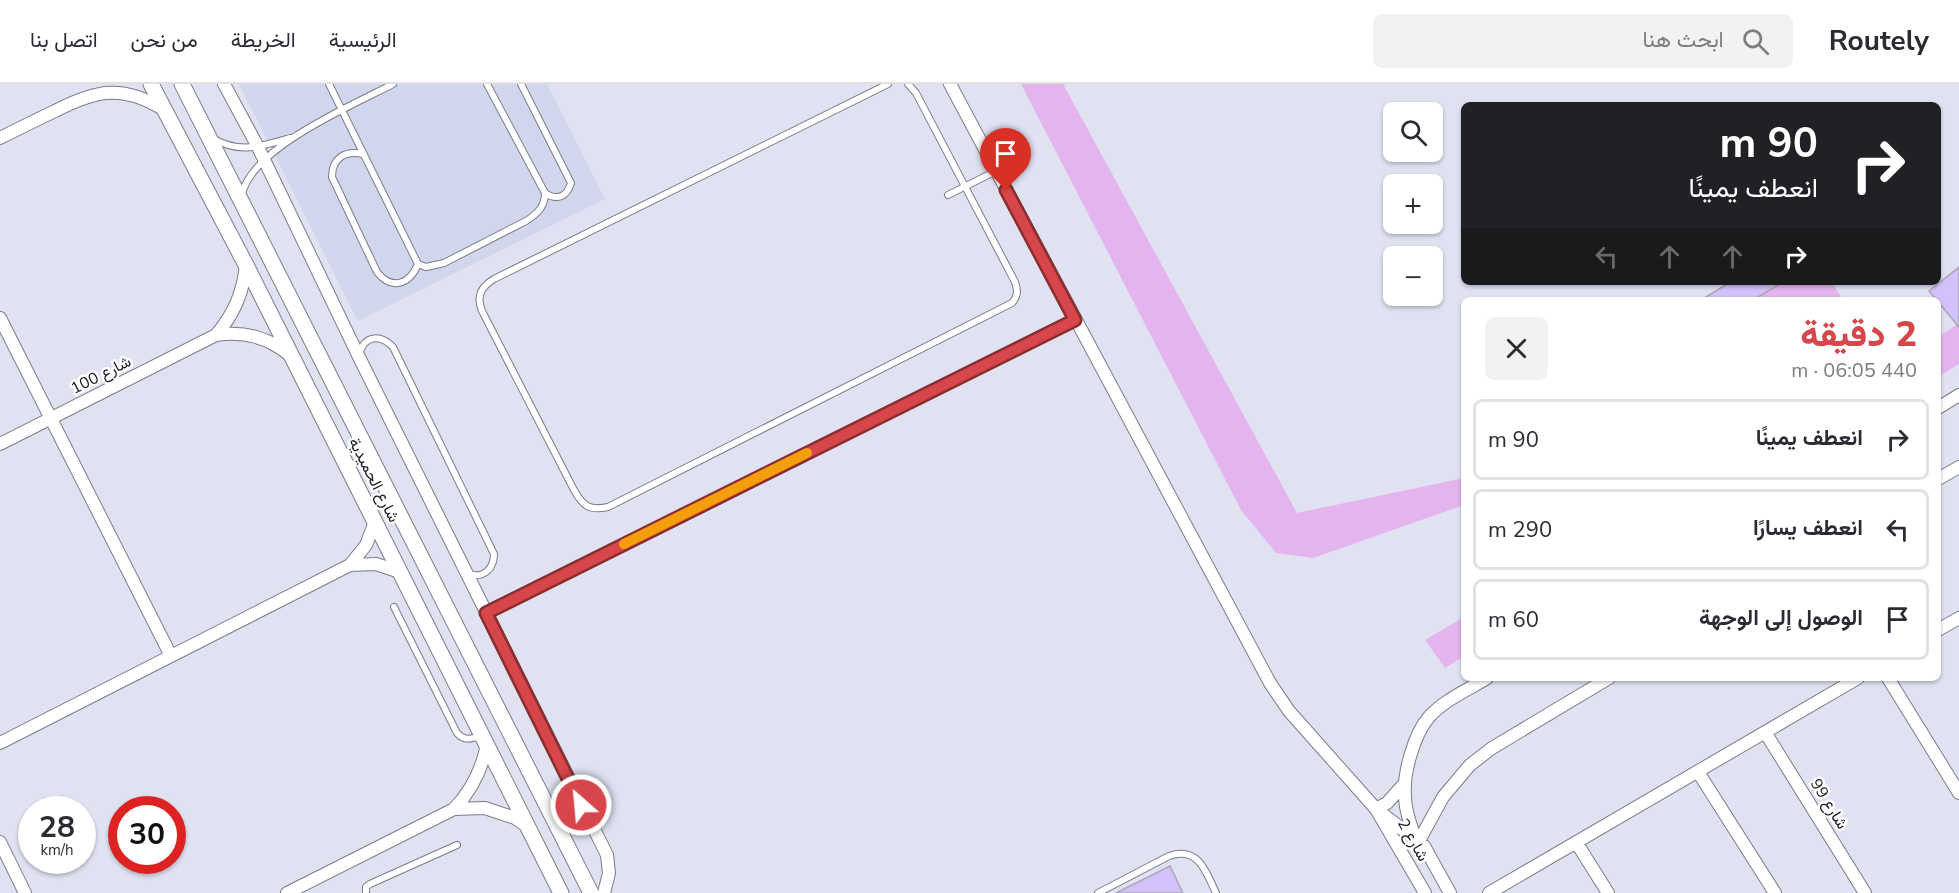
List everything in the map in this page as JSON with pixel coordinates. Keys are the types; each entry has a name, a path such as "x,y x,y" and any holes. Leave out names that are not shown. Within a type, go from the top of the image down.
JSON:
{"street":[{"path":"88,94 99,84"},
{"name":"شارع الحميدية","path":"151,84 246,265 561,893"},
{"name":"شارع الحميدية","path":"182,84 591,893"},
{"path":"224,84 258,147 465,573 607,855 609,873 604,893"},
{"path":"950,84 1270,683 1304,728 1376,809 1387,803 1405,783"},
{"path":"0,138 88,94 104,90 136,93 151,100 164,110"},
{"name":"شارع 100","path":"216,335 237,303 246,265"},
{"path":"0,318 171,656"},
{"path":"486,613 1075,320"},
{"name":"شارع 100","path":"0,444 216,335 230,333 257,336 275,344 291,356"},
{"path":"1941,406 1959,395"},
{"path":"1941,478 1959,467"},
{"path":"0,743 350,565 366,546 375,522"},
{"path":"350,565 376,564 400,573"},
{"path":"1941,628 1959,618"},
{"path":"1417,839 1407,811 1405,783 1419,730 1441,706 1482,681"},
{"path":"1417,839 1443,797 1470,765 1492,748 1604,681"},
{"path":"1490,893 1853,681"},
{"path":"1890,681 1957,784"},
{"name":"شارع 99","path":"1765,732 1865,893"},
{"path":"287,893 454,809 464,798 479,772 485,739"},
{"path":"1698,771 1775,893"},
{"path":"454,809 485,808 515,818 528,827"},
{"name":"شارع 2","path":"1376,809 1417,839 1431,857 1450,893"},
{"name":"شارع 2","path":"1376,809 1425,893"},
{"path":"1576,842 1608,893"},
{"path":"0,843 25,893"}],"lane":[{"path":"329,84 418,264 426,267 435,266 535,216 541,208 545,193"},
{"path":"241,199 248,177 264,160 294,137 393,84"},
{"path":"487,84 545,193 558,198 569,190 571,183 521,84"},
{"path":"888,84 494,279 485,284 479,292 482,311 579,500 587,507 597,509 608,507 1012,303 1017,297 1018,289 916,93 908,84"},
{"path":"209,137 232,147 258,147 294,137"},
{"path":"363,154 349,153 338,159 332,171 332,177 377,272 387,281 400,283 412,277 418,264"},
{"path":"948,195 996,171"},
{"path":"359,357 361,348 368,340 377,338 387,340 393,347 444,448 494,554 494,562 490,570 482,575 473,576 465,573"},
{"path":"394,607 457,733 464,739 485,739"},
{"path":"366,893 366,887 370,884 457,845"},
{"path":"1098,893 1169,856 1181,854 1200,861 1216,893"}],"shaded area":[{"path":"239,84 547,84 605,199 358,321"},
{"path":"1021,84 1063,84 1297,513 1461,479 1461,506 1313,558 1276,553 1241,510"},
{"path":"1778,285 1834,285 1841,297 1758,297"},
{"path":"1959,323 1959,364 1941,375 1941,335"},
{"path":"1461,619 1461,658 1445,668 1425,640"}],"building":[{"path":"1959,267 1959,327 1941,305 1941,297 1934,297 1929,291 1936,285 1941,285 1941,281"},
{"path":"1725,285 1778,285 1758,297 1706,297"},
{"path":"1170,866 1183,893 1116,893"}],"slow traffic":[{"path":"624,544 807,453"}],"route":[{"path":"581,805 486,613 1075,320 1006,190"}]}
